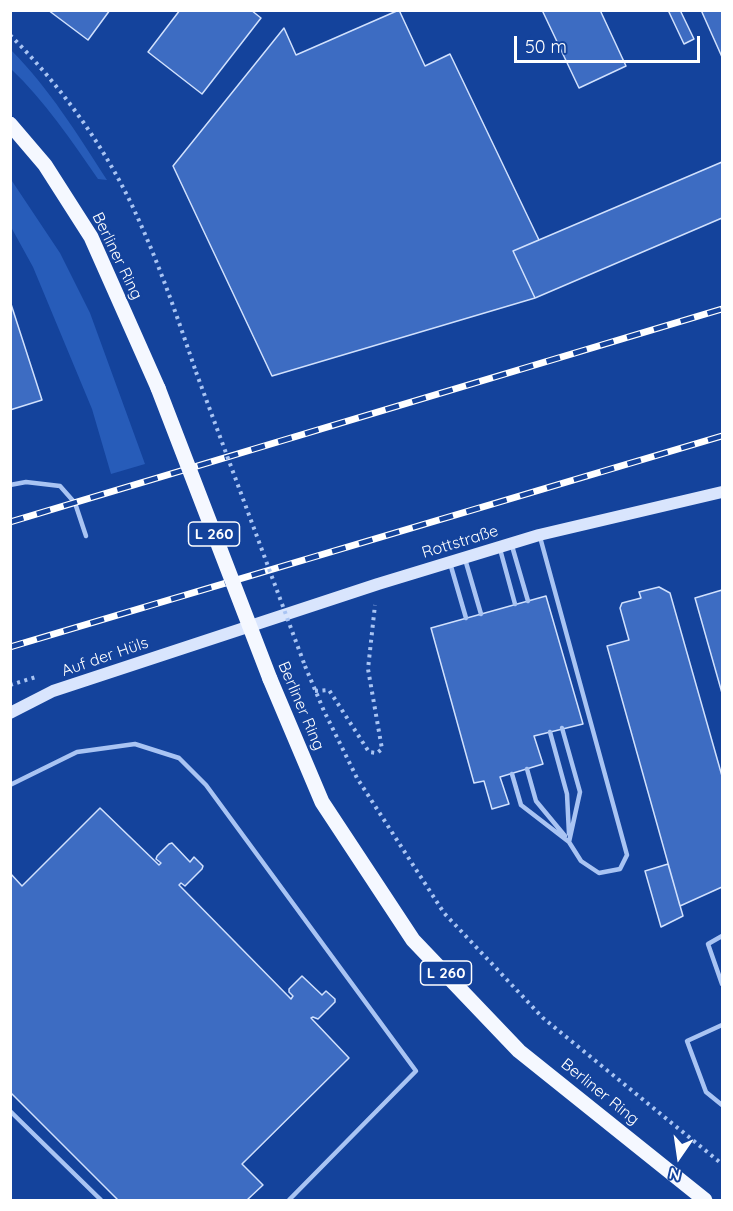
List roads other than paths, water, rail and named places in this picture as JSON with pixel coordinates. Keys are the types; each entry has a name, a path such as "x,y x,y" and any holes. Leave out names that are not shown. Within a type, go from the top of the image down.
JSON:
{"main road":[{"name":"Berliner Ring","path":"10,124 45,165 91,237 158,388 270,679 322,802 414,940 519,1051 705,1200"}],"street":[{"name":"Rottstraße","path":"212,639 539,535 723,492"},
{"name":"Auf der Hüls","path":"10,713 53,691 212,639"}],"lane":[{"path":"10,485 26,482 60,486 75,503 86,536"},
{"path":"527,769 536,801 569,842 581,861 599,873 621,869 627,855 539,535"},
{"path":"506,545 528,601"},
{"path":"506,545 515,604"},
{"path":"465,558 481,614"},
{"path":"449,563 466,618"},
{"path":"562,728 580,792 569,842"},
{"path":"550,732 567,794 569,842"},
{"path":"10,785 77,752 135,744 179,758 206,785 416,1071 289,1200"},
{"path":"512,774 521,805 569,842"},
{"path":"723,936 708,944 723,984"},
{"path":"723,1025 687,1041 706,1092 723,1105"},
{"path":"10,1111 101,1200"}],"railway":[{"path":"10,522 722,309"},
{"path":"10,647 722,436"}]}
